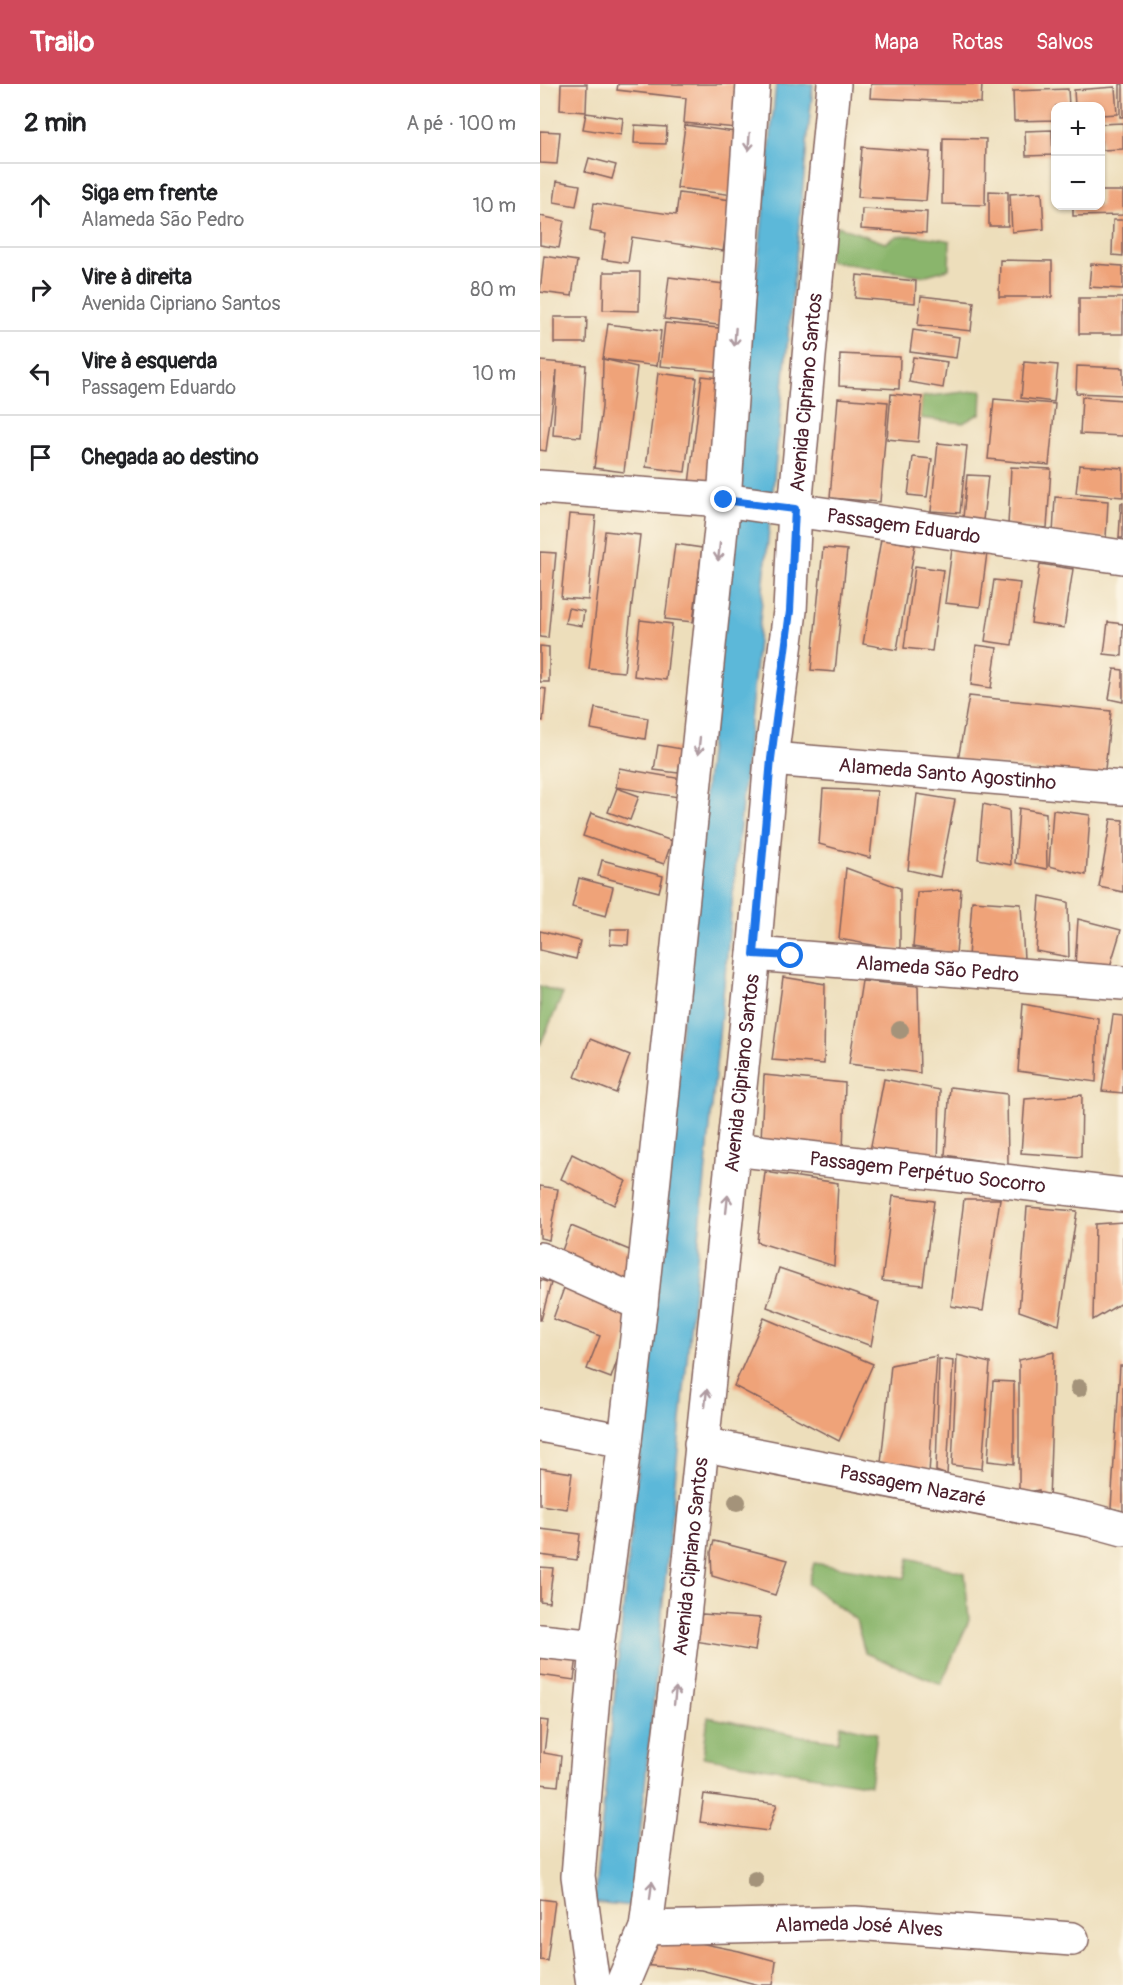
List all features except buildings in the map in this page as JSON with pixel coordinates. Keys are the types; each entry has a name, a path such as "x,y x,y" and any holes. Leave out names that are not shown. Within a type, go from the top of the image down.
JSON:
{"street":[{"path":"593,1985 578,1876 597,1647 641,1304 724,500 753,84"},
{"name":"Avenida Cipriano Santos","path":"622,1985 646,1928 673,1713 754,954 771,759 790,611 795,509 834,84"},
{"name":"Passagem Eduardo","path":"540,487 724,500 1123,557"},
{"name":"Alameda Santo Agostinho","path":"771,759 1123,789"},
{"name":"Alameda São Pedro","path":"754,954 1123,983"},
{"name":"Passagem Perpétuo Socorro","path":"733,1149 1123,1195"},
{"path":"540,1259 641,1304"},
{"path":"540,1425 625,1441"},
{"name":"Passagem Nazaré","path":"701,1444 1090,1520 1123,1529"},
{"path":"540,1641 597,1647"},
{"name":"Alameda José Alves","path":"646,1928 855,1923 1072,1939"}],"green space":[{"path":"838,226 885,243 903,236 950,241 949,269 923,276 829,261 830,239"},
{"path":"982,390 981,413 963,423 920,418 922,397"},
{"path":"540,986 563,994 540,1045"},
{"path":"909,1558 965,1573 969,1620 941,1684 865,1653 856,1620 808,1584 814,1563 905,1578"},
{"path":"708,1717 838,1741 841,1725 877,1733 870,1785 703,1757"}],"water":[{"path":"776,84 813,84 633,1906 594,1902"}],"route":[{"path":"724,500 795,509 790,611 771,759 754,954 791,956"}]}
